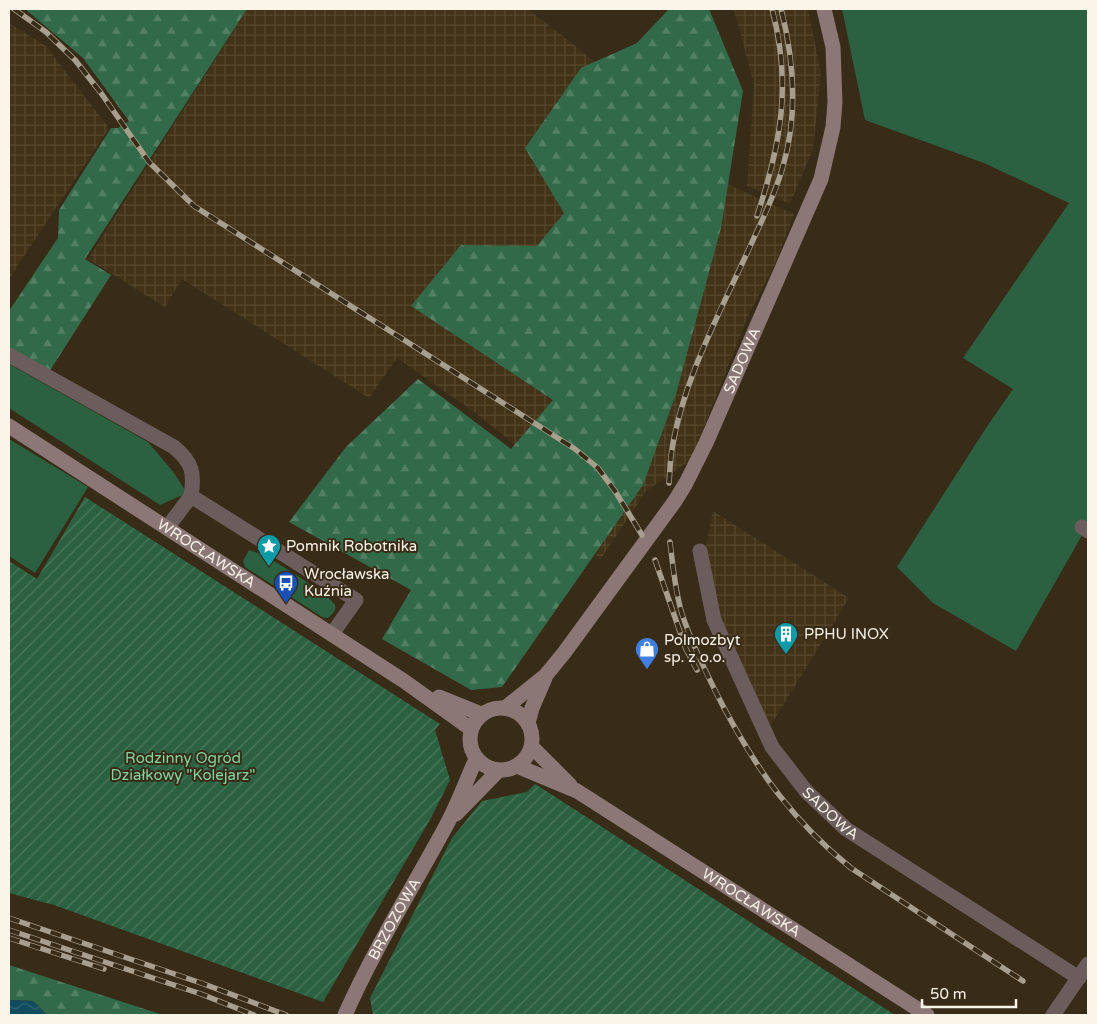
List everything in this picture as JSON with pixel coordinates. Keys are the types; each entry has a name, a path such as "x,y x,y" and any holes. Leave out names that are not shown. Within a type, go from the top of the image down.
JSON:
{"main road":[{"name":"SADOWA","path":"505,708 546,675 588,621 686,483 706,443 818,187 827,154 835,102 833,47 824,9"},
{"name":"WROCŁAWSKA","path":"9,426 404,681 471,730"},
{"name":"SADOWA","path":"528,723 532,708 546,675"},
{"name":"WROCŁAWSKA","path":"404,681 481,714"},
{"path":"505,708 514,710 528,723 532,734 532,747 517,766 508,770 498,771 482,765 476,759 471,750 469,740 475,721 481,714 489,710 505,708"},
{"name":"WROCŁAWSKA","path":"532,747 577,791"},
{"name":"BRZOZOWA","path":"345,1015 384,934 447,825 476,759"},
{"name":"WROCŁAWSKA","path":"517,766 577,791 927,1015"},
{"name":"BRZOZOWA","path":"447,825 498,771"}],"street":[{"path":"9,355 174,447 184,456 192,468 193,486 191,496 167,528"},
{"path":"191,496 356,600 332,634"},
{"name":"SADOWA","path":"700,551 714,620 772,747 806,791 846,829 1074,984"},
{"path":"1053,1015 1088,964"}],"shaded area":[{"path":"247,9 528,9 578,48 716,163 716,179 794,214 776,262 748,316 691,460 646,491 600,560 512,442 473,411 397,358 369,398 182,279 165,307 88,259"},
{"path":"734,9 808,9 821,73 813,149 790,204 747,186 754,85"},
{"path":"9,23 46,46 109,128 9,279"},
{"path":"713,511 849,598 771,725 761,709 722,621 705,550"}],"green space":[{"path":"25,9 247,9 85,259 111,275 49,372 9,349 9,311 58,238 59,210 111,128 118,128 129,121 83,58"},
{"path":"669,9 709,9 743,91 721,228 676,394 643,485 502,687 471,690 382,639 411,590 289,522 346,447 418,379 511,449 553,400 411,306 461,245 537,246 564,213 525,148 581,68 637,43"},
{"path":"842,9 1088,9 1088,531 1085,530 1016,651 933,603 897,567 1013,389 963,358 1069,203 984,163 865,120"},
{"path":"9,364 148,442 174,473 187,493 160,505 9,408"},
{"path":"9,439 88,487 35,573 9,556"},
{"name":"Rodzinny Ogród Działkowy \"Kolejarz\"","path":"85,497 440,724 435,730 450,780 431,818 323,1002 54,905 9,893 9,561 37,579"},
{"path":"249,550 267,557 315,587 335,605 334,612 328,618 322,617 245,567 243,561"},
{"path":"535,784 895,1015 373,1015 370,998 452,838 482,801 527,792"},
{"path":"9,965 163,1015 47,1015 33,1001 9,1000"}],"water":[{"path":"9,1000 33,1001 47,1015 9,1015"}],"railway":[{"path":"14,9 46,32 75,60 101,93 149,162 194,206 575,449 598,468 615,491 642,535"},
{"path":"757,216 778,139 781,114 781,63 772,9"},
{"path":"669,483 670,462 678,422 695,368 773,195 788,147 792,107 791,68 781,9"},
{"path":"670,542 674,578 680,605 696,650 737,732 779,795 812,833 851,868 1023,981"},
{"path":"655,560 686,649 697,670"},
{"path":"9,918 204,984 286,1015"},
{"path":"9,930 201,994 254,1015"},
{"path":"9,938 104,969"}],"place":[{"name":"Pomnik Robotnika","path":"269,567"},
{"name":"Wrocławska Kuźnia","path":"286,604"},
{"name":"PPHU INOX","path":"786,655"},
{"name":"Polmozbyt sp. z o.o.","path":"647,670"}]}
